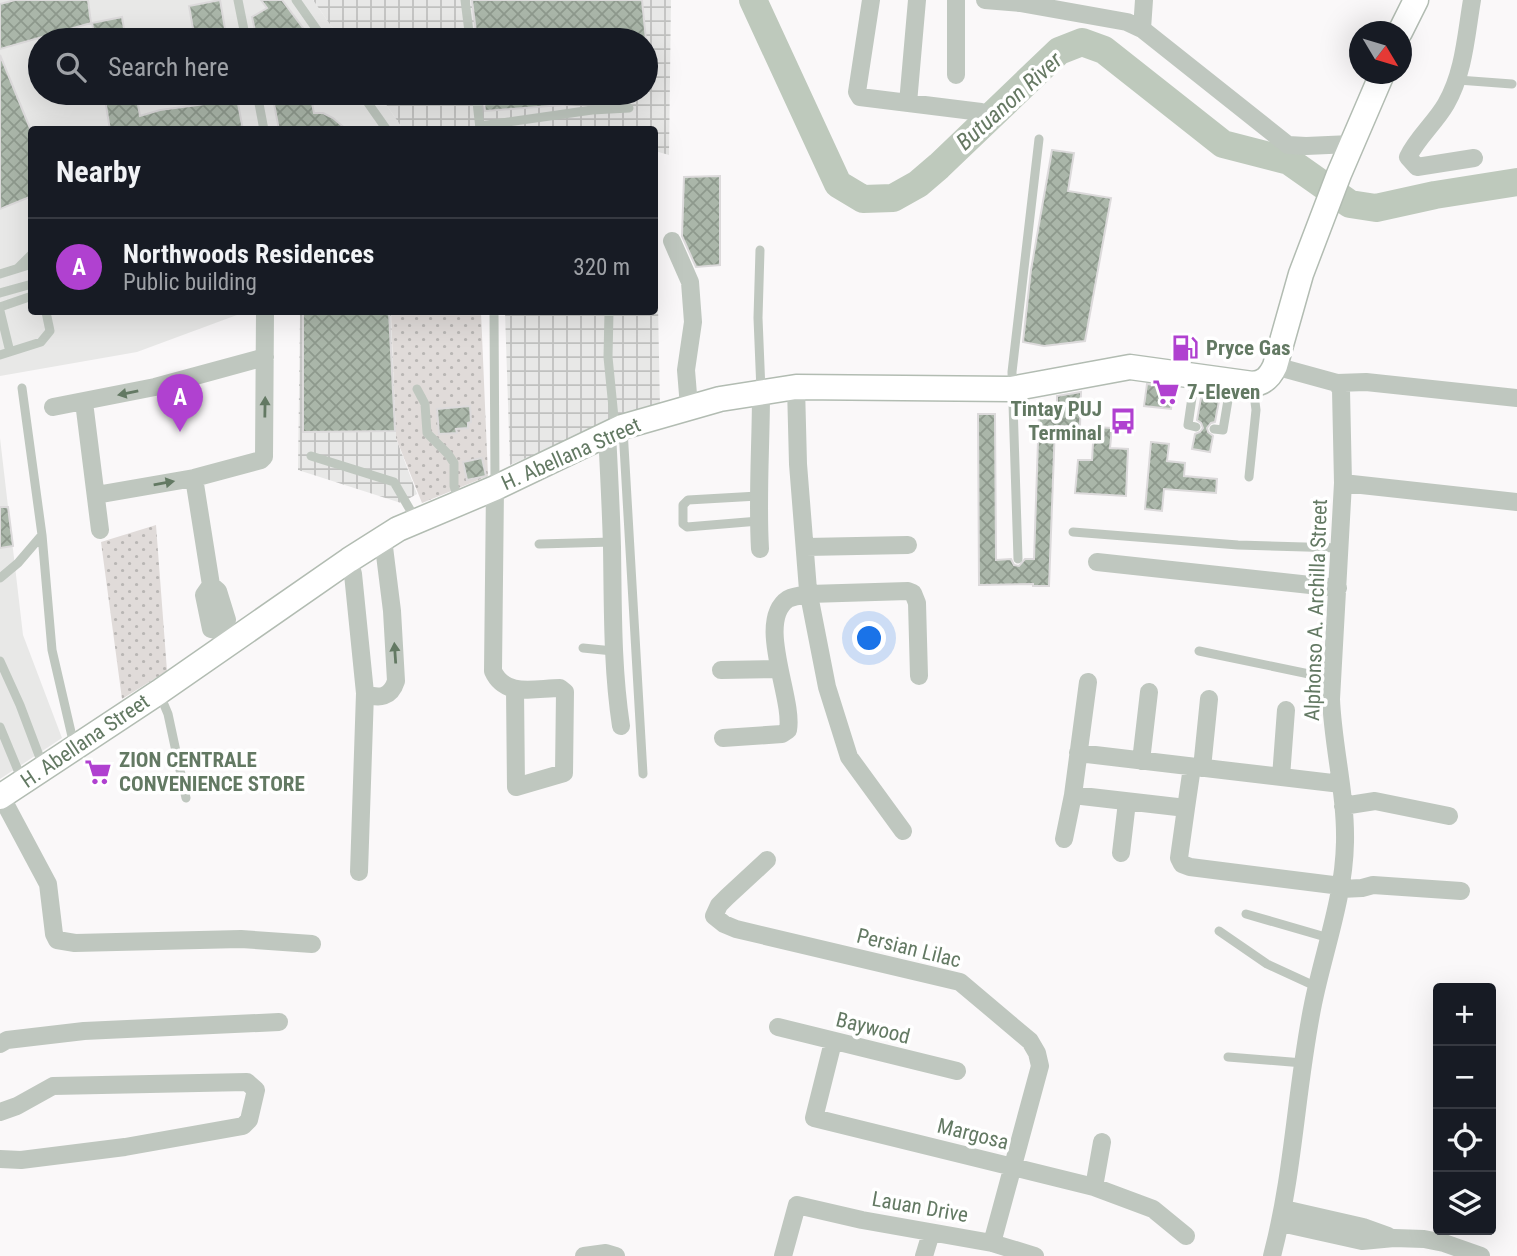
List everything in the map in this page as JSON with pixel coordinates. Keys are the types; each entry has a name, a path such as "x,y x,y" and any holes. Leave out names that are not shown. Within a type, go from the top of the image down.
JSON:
{"main road":[{"path":"1406,21 1416,0"},
{"path":"1256,378 1378,84"},
{"name":"H. Abellana Street","path":"0,795 159,691 222,639 383,539 416,520 495,488 615,430 689,407 796,387 1011,389 1130,367 1195,375 1256,378"}],"street":[{"path":"871,0 857,92 863,98 981,112"},
{"path":"908,103 917,0"},
{"path":"956,0 956,75"},
{"path":"985,0 1020,1 1126,22 1142,29 1289,145 1351,144"},
{"path":"1142,29 1143,0"},
{"path":"1472,0 1458,80 1437,118 1412,148 1408,157 1417,167 1474,158"},
{"path":"672,242 690,282 694,322 686,370 689,407"},
{"path":"96,495 194,478 258,462 264,457 265,315"},
{"path":"52,407 155,387 265,357"},
{"path":"1256,378 1366,382 1517,398"},
{"name":"Alphonso A. Archilla Street","path":"1304,1055 1315,995 1341,888 1345,842 1341,784 1332,720 1343,483 1341,390 1337,383"},
{"path":"796,387 798,464 809,594 827,687 849,757 903,831"},
{"path":"760,549 758,496 761,393"},
{"path":"84,402 100,530"},
{"path":"615,430 613,651 615,690 621,726"},
{"path":"194,478 211,584 204,595 211,629 222,639"},
{"path":"1343,483 1517,502"},
{"path":"495,488 493,671 496,678 515,690 564,690 566,769 560,775 516,787 515,690"},
{"path":"365,693 375,698 383,697 394,688 396,681 392,611 383,539"},
{"path":"806,547 908,545"},
{"path":"349,560 353,574 365,693 359,872"},
{"path":"1097,562 1338,588"},
{"path":"723,738 782,734 788,730 789,716 779,669 775,617 788,600 809,594 913,593 917,603 919,676"},
{"path":"721,670 779,669"},
{"path":"1064,839 1073,795 1088,682"},
{"path":"1141,761 1149,692"},
{"path":"1209,699 1197,768 1186,808 1180,858 1182,864 1341,888 1373,885 1461,891"},
{"path":"1281,777 1286,710"},
{"path":"1078,753 1341,784"},
{"path":"0,795 48,884 54,934 58,940 75,943 241,939 312,944"},
{"path":"1073,795 1186,808"},
{"path":"1343,806 1375,801 1449,816"},
{"path":"1121,853 1127,802"},
{"name":"Persian Lilac","path":"767,860 719,905 714,916 736,929 960,982 1030,1041 1040,1066 992,1243"},
{"path":"0,1044 6,1040 84,1031 279,1022"},
{"name":"Baywood","path":"778,1027 957,1071"},
{"name":"Margosa","path":"833,1042 814,1118 1094,1187 1153,1209 1186,1236"},
{"path":"1272,1256 1282,1216 1304,1055"},
{"path":"0,1112 17,1106 53,1086 247,1082 256,1090 249,1120 243,1126 125,1147 20,1160 0,1159"},
{"path":"1094,1187 1102,1142"},
{"name":"Lauan Drive","path":"783,1256 797,1205 862,1220 992,1243 1035,1256"},
{"path":"1282,1216 1362,1241 1423,1239 1481,1256"},
{"path":"924,1256 931,1233"},
{"path":"584,1256 606,1253 615,1256"}],"lane":[{"path":"238,0 244,28"},
{"path":"296,0 316,28"},
{"path":"465,0 468,28"},
{"path":"1458,80 1512,84"},
{"path":"259,105 263,126"},
{"path":"369,105 384,126"},
{"path":"477,105 480,126"},
{"path":"492,126 592,110 629,108"},
{"path":"1018,559 1011,389 1039,139"},
{"path":"760,250 758,318 761,393"},
{"path":"18,268 28,258"},
{"path":"0,274 28,265"},
{"path":"0,293 28,285"},
{"path":"10,352 0,309 28,298"},
{"path":"0,355 41,342 50,331 47,315"},
{"path":"494,315 495,488"},
{"path":"609,315 608,357 643,774"},
{"path":"1195,375 1188,425 1196,427"},
{"path":"1214,429 1223,430 1256,378"},
{"path":"1249,477 1256,410 1256,378"},
{"path":"22,388 42,535 52,650 75,747"},
{"path":"417,389 425,404 427,433 454,463 454,486 459,503"},
{"path":"311,456 394,482 416,520"},
{"path":"758,496 688,500 683,505 683,524 687,527 759,521"},
{"path":"1073,531 1238,545 1340,548"},
{"path":"0,578 18,563 42,535"},
{"path":"539,544 612,542"},
{"path":"583,648 613,651"},
{"path":"1199,651 1332,679"},
{"path":"0,661 44,768"},
{"path":"159,691 168,714 186,798"},
{"path":"0,727 22,782"},
{"path":"1246,914 1329,938"},
{"path":"1219,931 1315,995"},
{"path":"1228,1057 1304,1055"}],"shaded area":[{"path":"0,0 313,0 333,28 28,28 28,105 386,105 401,126 28,126 28,315 237,315 137,352 0,376"},
{"path":"313,0 671,0 669,155 658,152 658,126 401,126 386,105 658,105 658,28 333,28"},
{"path":"658,305 660,408 621,417 510,465 505,315 658,315"},
{"path":"300,315 391,315 396,438 417,494 401,503 298,470"},
{"path":"391,315 481,315 488,476 422,503 396,438"},
{"path":"0,438 23,635 62,738 0,779"},
{"path":"156,525 167,671 122,699 101,542"}],"building":[{"path":"15,0 88,0 91,23 74,28 28,28 28,41 0,49 0,4"},
{"path":"220,0 225,28 193,28 189,6"},
{"path":"261,0 282,0 303,28 254,28 252,17 267,8"},
{"path":"472,0 642,0 645,28 476,28"},
{"path":"122,17 124,28 93,28 92,23"},
{"path":"0,55 29,126 28,198 0,209"},
{"path":"106,105 138,105 140,116 160,110 198,105 238,105 242,126 109,126"},
{"path":"274,105 312,105 314,113 323,113 342,126 278,126"},
{"path":"484,105 562,105 485,111"},
{"path":"1052,150 1074,153 1068,191 1111,198 1085,341 1044,346 1023,342 1031,270"},
{"path":"720,176 720,265 696,267 682,236 684,177"},
{"path":"303,315 389,315 395,431 303,432"},
{"path":"1147,384 1174,388 1171,409 1144,406"},
{"path":"1081,392 1080,426 1055,426 1049,586 979,585 978,414 995,414 996,560 1011,559 1014,565 1019,566 1025,559 1034,559 1039,412 1057,412 1057,396"},
{"path":"1201,398 1219,401 1215,422 1207,428 1213,436 1210,452 1192,449 1195,434 1203,428 1197,420"},
{"path":"470,406 471,422 468,423 468,428 456,429 457,433 439,434 437,409"},
{"path":"1094,427 1112,428 1110,448 1128,449 1126,496 1075,493 1078,460 1092,460"},
{"path":"1151,442 1169,444 1167,461 1185,463 1184,476 1217,479 1216,493 1164,489 1162,511 1145,509"},
{"path":"482,458 486,476 467,480 463,462"},
{"path":"0,507 8,507 13,546 0,548"}],"waterway":[{"name":"Butuanon River","path":"753,0 838,184 863,199 893,198 918,184 1059,51 1082,42 1104,50 1223,144 1289,161 1350,204 1376,208 1517,182"}],"place":[{"name":"Pryce Gas","path":"1185,348"},
{"name":"7-Eleven","path":"1166,392"},
{"name":"Tintay PUJ Terminal","path":"1123,421"},
{"name":"Northwoods Residences","path":"180,432"},
{"name":"ZION CENTRALE CONVENIENCE STORE","path":"98,772"}]}
